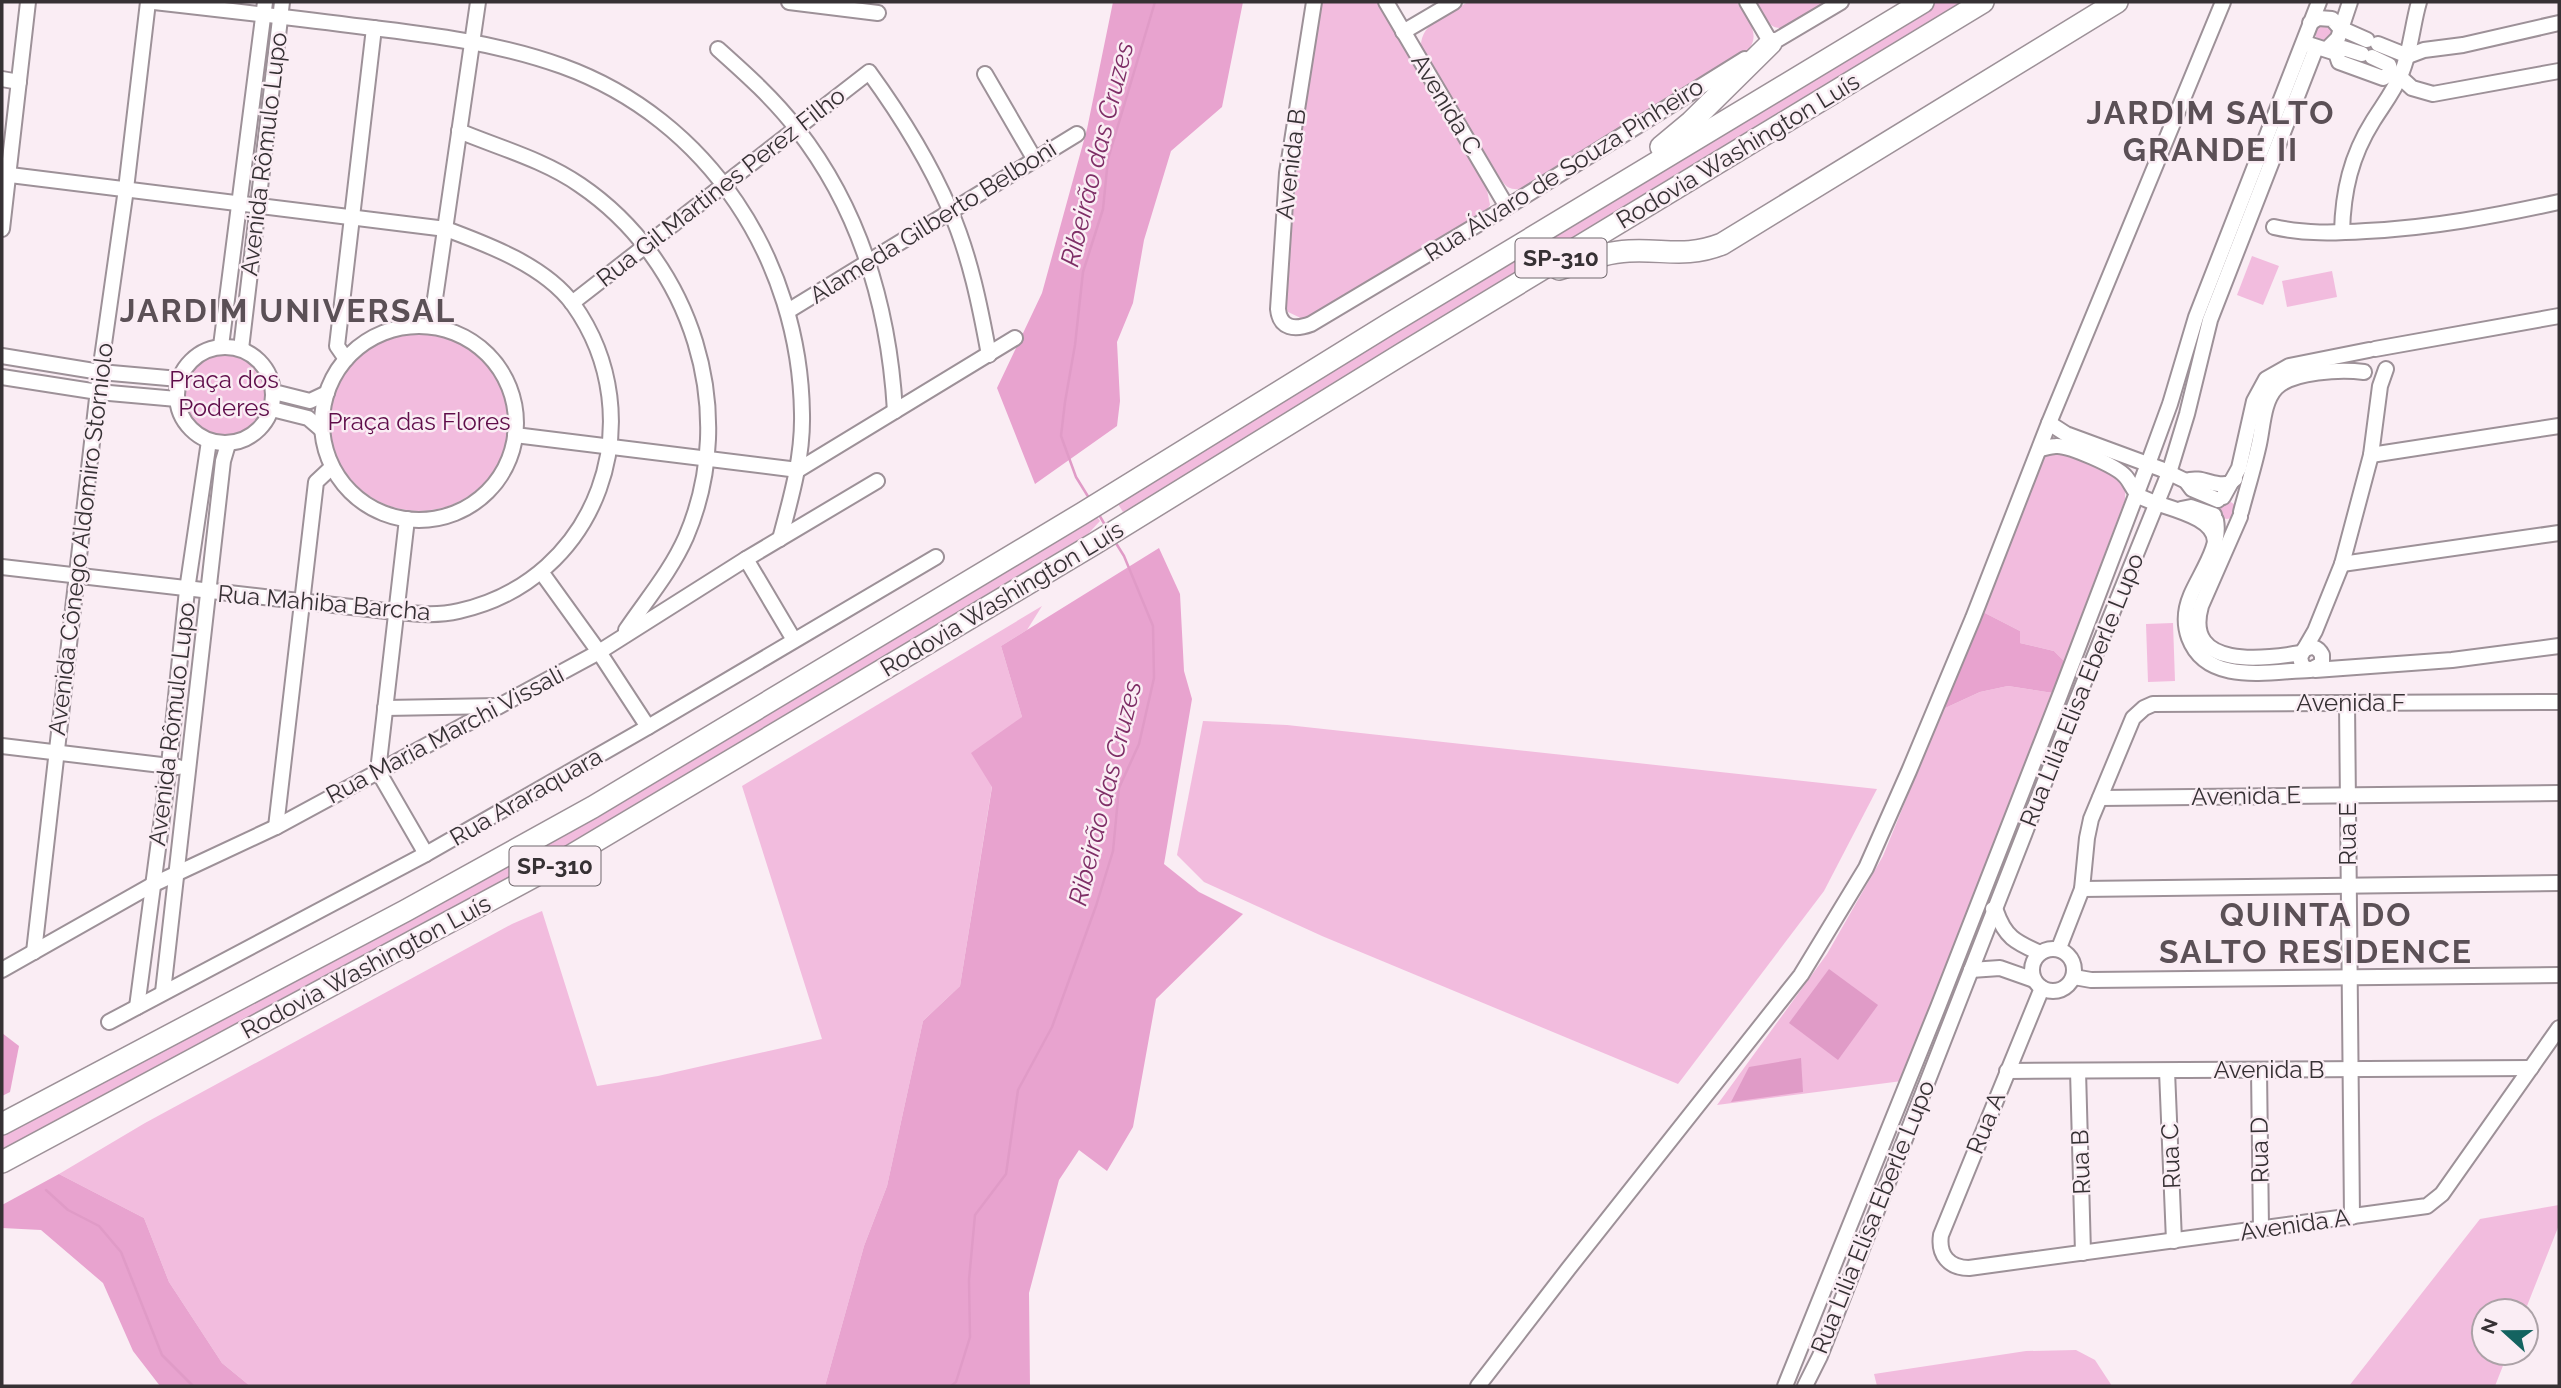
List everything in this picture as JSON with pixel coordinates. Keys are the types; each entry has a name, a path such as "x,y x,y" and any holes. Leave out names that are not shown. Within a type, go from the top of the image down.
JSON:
{"highway":[{"name":"Rodovia Washington Luís","path":"2,1124 405,911 593,807 1120,491 1923,2"},
{"name":"Rodovia Washington Luís","path":"2,1162 557,864 1094,544 1983,2"},
{"path":"1524,281 1604,254 1629,251 1679,253 1702,251 1722,244 2117,2"},
{"path":"1565,218 1679,133 1772,43"}],"street":[{"path":"2,229 5,174 29,2"},
{"name":"Avenida Cônego Aldomiro Storniolo","path":"34,952 97,392 126,189 148,2"},
{"path":"155,2 281,9 374,28 472,40 563,66 609,87 652,114 681,138 724,184 757,234 773,266 789,311 799,363 803,416 798,470 780,539"},
{"path":"431,326 478,2"},
{"path":"789,2 878,13"},
{"name":"Avenida B","path":"1285,325 1279,317 1278,309 1287,173 1314,2"},
{"name":"Avenida C","path":"1386,2 1507,206"},
{"path":"1403,32 1454,2"},
{"path":"1747,2 1772,43"},
{"name":"Rua Álvaro de Souza Pinheiro","path":"1285,325 1297,329 1311,324 1840,2"},
{"path":"1478,1386 1801,975 1866,868 1909,771 2223,2"},
{"path":"2319,2 2310,23 2320,48 2339,62 2383,78 2395,75"},
{"name":"Rua Lilia Elisa Eberle Lupo","path":"1785,1386 1938,1007 2137,495 2170,404 2196,317 2249,179 2320,48 2334,45 2350,2"},
{"path":"2342,233 2343,203 2351,165 2395,75 2408,56 2419,2"},
{"name":"Avenida Rômulo Lupo","path":"221,346 264,8"},
{"name":"Avenida Rômulo Lupo","path":"241,349 281,9"},
{"path":"2310,23 2325,17 2336,22 2340,28 2389,65 2395,75 2412,88 2433,94 2559,71"},
{"path":"2320,48 2370,49 2408,56 2424,50 2536,30 2559,23"},
{"path":"346,359 337,346 374,28"},
{"name":"Rua Lilia Elisa Eberle Lupo","path":"1805,1386 1826,1342 2076,702 2169,473 2210,320 2320,48"},
{"path":"718,49 760,86 797,128 826,170 850,215 869,262 888,335 895,411"},
{"name":"Rua Gil Martines Perez Filho","path":"572,303 869,72 901,116 951,211"},
{"path":"985,74 1035,160"},
{"path":"2,79 19,82"},
{"path":"459,131 540,162 579,184 615,212 646,245 671,283 694,335 703,368 708,413 707,458 699,498 691,523 669,571 622,636"},
{"name":"Alameda Gilberto Belboni","path":"789,311 1077,134"},
{"name":"Rua Mahiba Barcha","path":"2,567 78,574 302,603 426,615 457,612 516,590 542,573 562,552 585,520 605,474 611,447 611,408 604,371 591,336 572,303 544,277 512,256 446,229 5,174"},
{"path":"2249,179 2263,185"},
{"path":"2274,227 2297,232 2396,230 2491,217 2559,202"},
{"path":"951,211 969,267 989,355"},
{"path":"2559,316 2288,366 2266,379 2254,401 2235,479 2214,504 2217,536 2186,607 2188,635 2196,651 2210,664 2227,671 2312,670 2452,660 2559,646"},
{"path":"431,326 450,330 467,338 496,363 513,397 515,435 511,454 503,471 492,487 478,500 444,517 407,519 371,508 355,497 342,483 332,467 326,449 322,430 323,411 335,375 346,359 367,341 393,329 431,326"},
{"path":"515,435 798,470 1015,338"},
{"path":"221,346 241,349 264,365 271,378 274,392 272,409 255,433 243,440 228,444 209,441 197,435 180,413 177,399 179,379 196,357 208,350 221,346"},
{"path":"2341,668 2312,647 2266,657 2227,657 2211,647 2201,631 2199,619 2240,514 2267,405 2275,388 2291,378 2324,372 2350,370 2379,376 2400,346"},
{"path":"2315,631 2322,664 2312,670 2306,669 2300,662 2302,651 2315,631 2342,564 2371,455 2379,395 2387,366 2384,354 2372,350 2365,353 2360,362 2366,374 2374,381 2379,395"},
{"path":"2,356 100,372 179,379"},
{"path":"2,377 97,392 177,399"},
{"path":"274,392 310,401 327,393"},
{"path":"272,409 308,418 322,430"},
{"path":"2049,423 2066,434 2169,473 2186,481 2192,489 2220,498 2234,498 2241,506 2236,522 2226,525 2191,507 2181,509"},
{"path":"2371,455 2559,426"},
{"name":"Avenida Rômulo Lupo","path":"137,1007 169,765 187,590 209,441"},
{"name":"Avenida Rômulo Lupo","path":"163,992 223,461 228,444"},
{"path":"2040,449 2058,446 2102,461 2125,475 2137,495 2181,509 2209,526 2214,532 2214,546"},
{"path":"276,827 316,482 332,467"},
{"path":"2186,481 2194,478 2227,485 2235,479"},
{"name":"Rua Maria Marchi Vissali","path":"2,970 152,885 276,827 599,652 746,559 877,481"},
{"path":"407,519 378,771 426,854"},
{"path":"2342,564 2559,533"},
{"name":"Rua Araraquara","path":"109,1022 426,854 936,557"},
{"path":"746,559 794,640"},
{"path":"669,571 677,584 690,594"},
{"path":"542,573 599,652 648,727"},
{"path":"2060,695 2076,702"},
{"name":"Avenida F","path":"2100,798 2131,723 2144,708 2153,704 2559,702"},
{"name":"Rua E","path":"2347,703 2352,1217"},
{"path":"385,708 502,706"},
{"path":"2,746 187,768"},
{"name":"Avenida E","path":"2100,798 2559,793"},
{"path":"2059,948 2082,889 2088,828 2100,798"},
{"path":"2082,889 2559,883"},
{"path":"1978,904 1996,911 2002,928 2011,938 2040,953"},
{"path":"1971,970 2000,968 2054,992 2067,987 2074,977 2075,965 2069,954 2059,948 2049,948 2040,953 2034,960 2032,970 2038,984"},
{"path":"2074,977 2091,980 2559,975"},
{"name":"Rua A","path":"1945,1259 1940,1248 1941,1236 2007,1071 2038,984"},
{"path":"1938,1007 1954,1013"},
{"name":"Avenida A","path":"1945,1259 1956,1267 1964,1268 2421,1208 2438,1199 2559,1028"},
{"name":"Avenida B","path":"2007,1071 2531,1068"},
{"name":"Rua D","path":"2259,1070 2261,1229"},
{"name":"Rua B","path":"2078,1071 2083,1253"},
{"name":"Rua C","path":"2167,1071 2174,1241"},
{"path":"1807,1335 1826,1342"},
{"path":"1795,1361 1812,1368"}],"green space":[{"path":"1321,2 1378,2 1486,185 1490,205 1485,212 1312,317 1303,319 1288,312 1285,303 1297,169"},
{"path":"1468,2 1737,2 1752,28 1753,40 1745,53 1521,189 1514,189 1507,187 1501,180 1421,46 1422,38 1431,24"},
{"path":"1754,2 1830,2 1801,21 1777,28 1766,20"},
{"path":"1934,2 1973,2 1155,499 1123,512 1118,504 1376,339"},
{"path":"2324,24 2332,29 2333,33 2328,41 2324,42 2316,37 2315,33 2320,25"},
{"path":"2252,256 2279,266 2263,305 2237,295"},
{"path":"2332,271 2337,297 2287,307 2282,281"},
{"name":"Praça das Flores","path":"419,333 453,340 482,359 501,388 508,422 501,456 482,485 453,504 419,511 385,504 356,485 337,456 330,422 337,388 356,359 385,340"},
{"name":"Praça dos Poderes","path":"224,353 240,356 253,365 262,378 265,394 262,410 253,423 240,432 224,435 208,432 195,423 186,410 183,394 186,378 195,365 208,356"},
{"path":"2056,451 2112,472 2124,483 2125,489 2125,500 2064,661 2054,651 2020,643 2020,631 1983,612 2045,456"},
{"path":"2227,501 2233,504 2236,510 2233,516 2227,519 2221,516 2218,510 2221,504"},
{"path":"1095,514 1100,521 1077,546 505,887 2,1155 2,1130"},
{"path":"1042,606 1027,630 1001,646 1022,717 992,786 960,986 923,1021 887,1186 864,1246 825,1386 250,1386 222,1363 169,1282 144,1218 59,1174 145,1123 512,924 542,911 597,1086 658,1076 822,1039 742,786"},
{"path":"2173,623 2175,681 2148,682 2146,624"},
{"path":"2008,686 2053,693 1902,1081 1717,1105 1827,954 1883,856 1943,709 1980,692"},
{"path":"1203,721 1287,725 1877,789 1824,891 1678,1084 1322,936 1204,882 1177,855"},
{"path":"2559,1205 2559,1225 2531,1297 2470,1297 2470,1367 2502,1367 2495,1386 2349,1386 2480,1219"},
{"path":"2076,1350 2095,1360 2112,1386 1877,1386 1874,1374 2026,1351"}],"shaded area":[{"path":"1113,2 1243,2 1222,107 1171,151 1144,240 1133,303 1117,342 1120,401 1117,426 1035,484 997,388 1042,293 1087,129"},
{"path":"1159,548 1180,594 1184,671 1192,699 1164,864 1199,892 1243,914 1156,999 1133,1127 1107,1171 1079,1150 1059,1180 1029,1293 1030,1386 825,1386 864,1246 887,1186 923,1021 960,986 992,787 971,753 1022,717 1001,646"},
{"path":"1983,612 2020,631 2020,643 2054,651 2064,661 2053,693 2008,686 1980,692 1943,709"},
{"path":"1829,969 1878,1005 1838,1060 1789,1023"},
{"path":"2,1033 19,1046 10,1092 2,1096"},
{"path":"1801,1058 1803,1092 1731,1102 1749,1067"},
{"path":"59,1174 144,1218 169,1282 222,1363 250,1386 160,1386 133,1351 103,1283 41,1230 2,1228 2,1205"}],"waterway":[{"name":"Ribeirão das Cruzes","path":"1089,498 1076,477 1061,436 1065,402 1083,272 1103,209 1108,159 1155,2"},
{"name":"Ribeirão das Cruzes","path":"1098,513 1105,525"},
{"name":"Ribeirão das Cruzes","path":"951,1386 956,1382 970,1337 969,1280 975,1215 1006,1174 1018,1090 1052,1027 1096,906 1113,851 1119,788 1139,744 1154,678 1153,626 1124,556 1114,540"},
{"path":"46,1190 68,1210 99,1226 121,1252 162,1355 193,1386"}],"district":[{"name":"JARDIM SALTO GRANDE II","path":"2211,132"},
{"name":"JARDIM UNIVERSAL","path":"288,311"},
{"name":"QUINTA DO SALTO RESIDENCE","path":"2316,934"}]}
